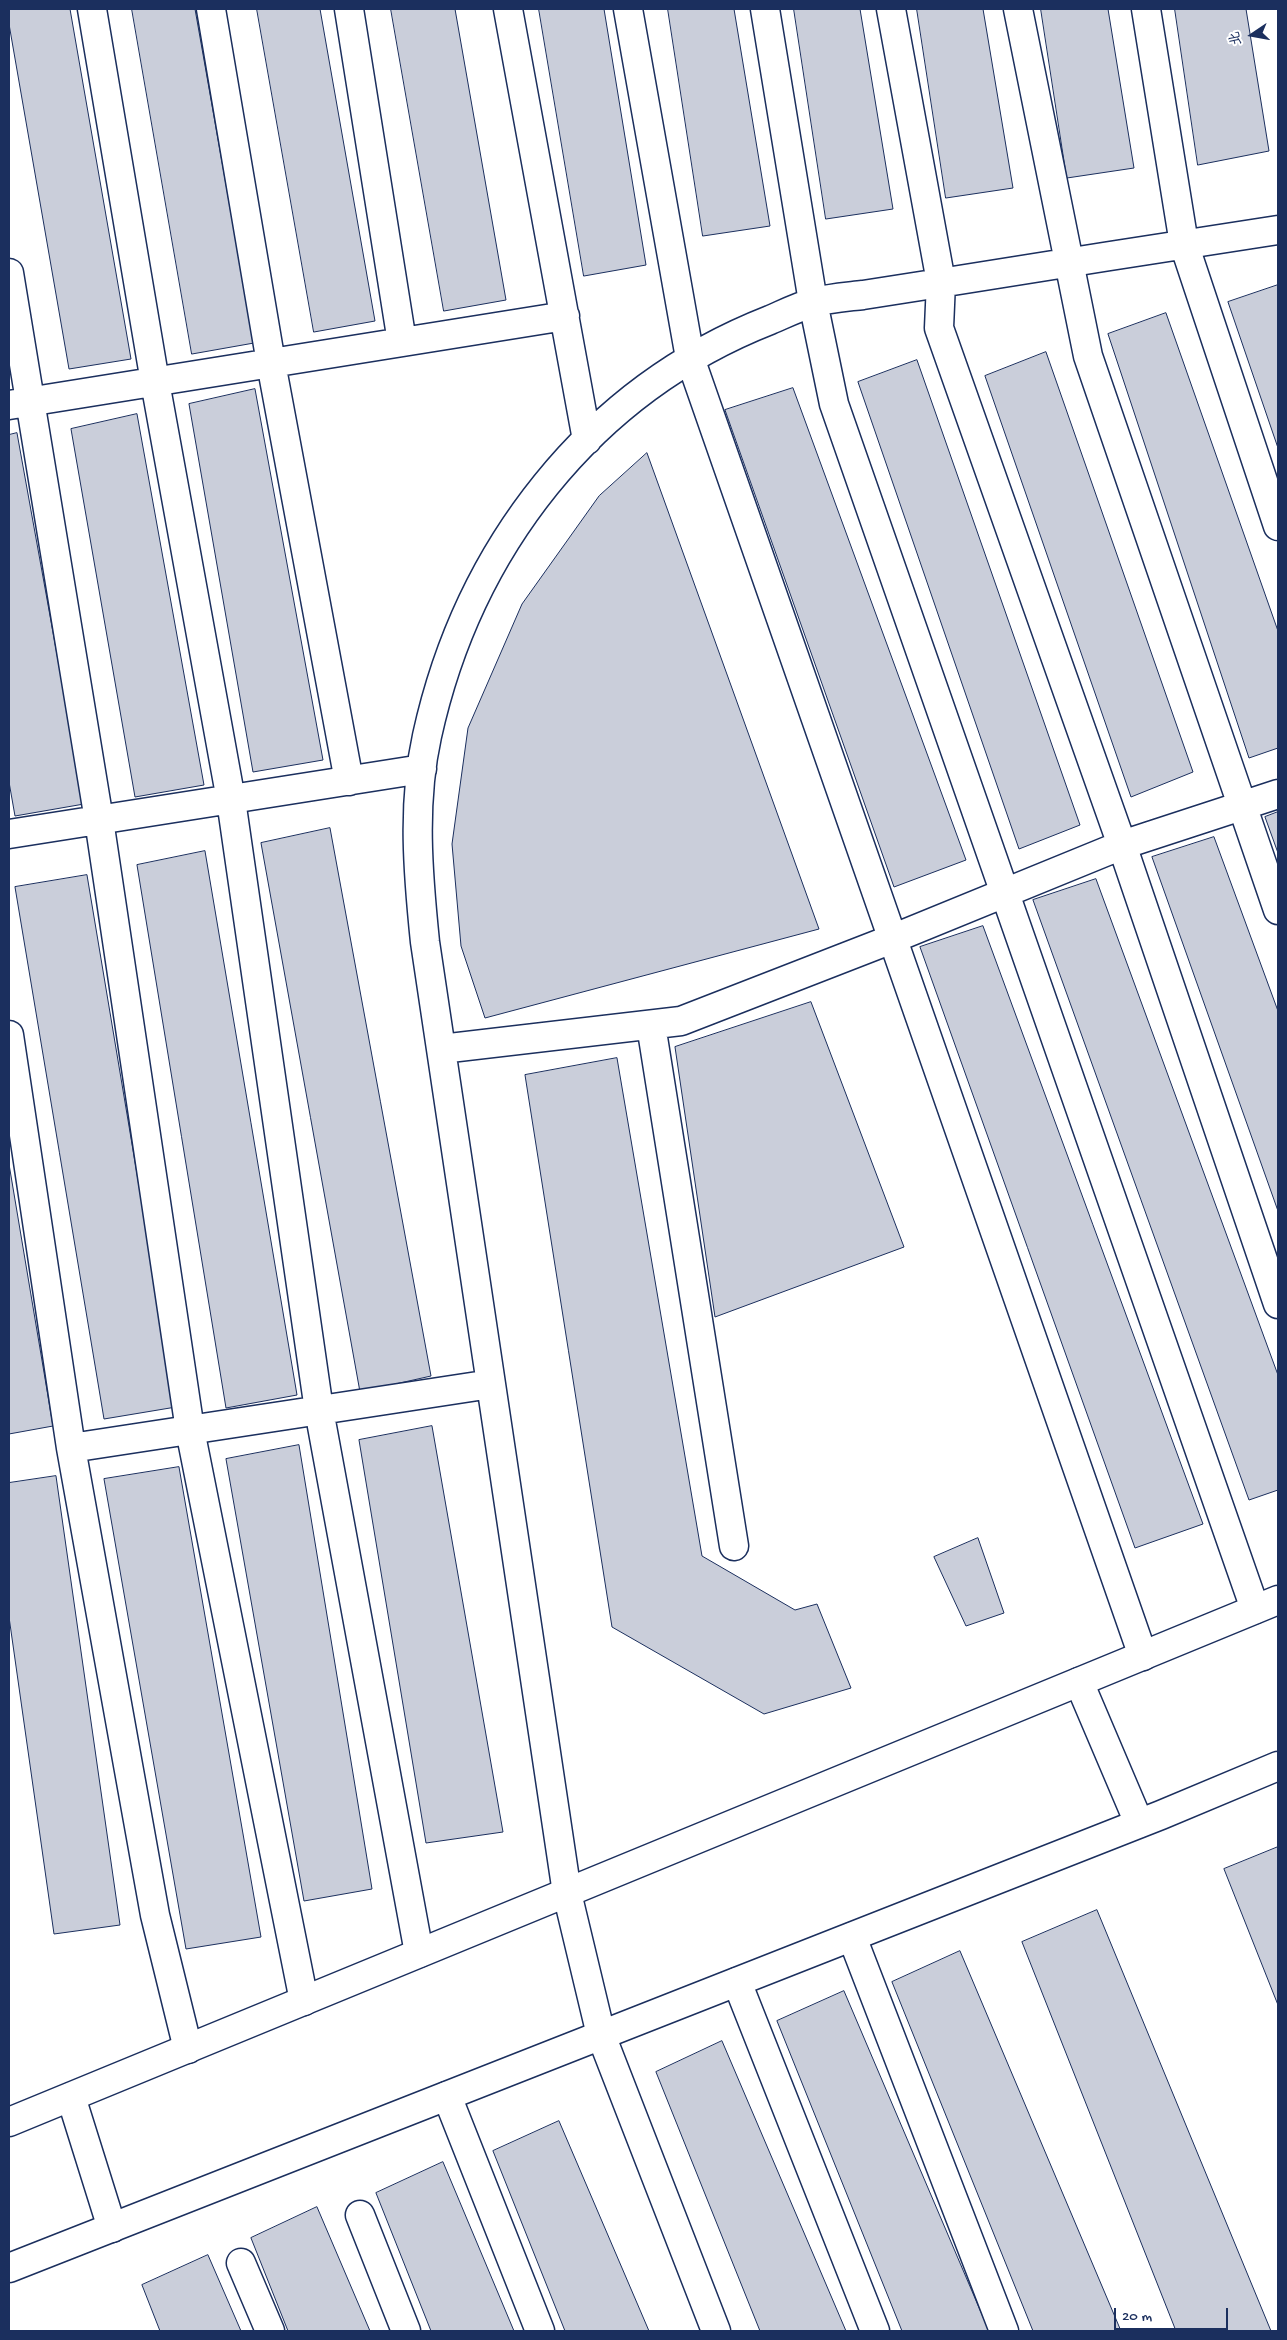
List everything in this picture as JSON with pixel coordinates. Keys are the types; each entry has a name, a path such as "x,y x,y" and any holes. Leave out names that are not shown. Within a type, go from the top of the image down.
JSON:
{"street":[{"path":"92,9 155,382 230,800 319,1410 419,1954"},
{"path":"211,9 271,363 348,781"},
{"path":"349,9 402,342"},
{"path":"508,9 586,440"},
{"path":"628,9 690,358 1143,1656"},
{"path":"9,2122 1266,1605 1004,893 834,404 813,302 765,9"},
{"path":"891,9 941,282 939,328 1122,844 1278,1304"},
{"path":"1018,9 1088,356 1278,910"},
{"path":"1146,9 1184,244 1278,526"},
{"path":"716,2331 601,2036 567,1893 441,1049 418,873 418,804 422,769 427,738 446,664 486,573 514,526 535,497 567,459 613,415 650,385 690,358 735,333 813,302 1278,230"},
{"path":"9,273 19,404 100,820 190,1430 304,2001"},
{"path":"19,404 565,316"},
{"path":"9,834 422,769"},
{"path":"441,1049 681,1021 892,939 1122,844 1278,794"},
{"path":"651,1025 734,1546"},
{"path":"9,1035 71,1448 154,1915 188,2049"},
{"path":"71,1448 491,1384"},
{"path":"1080,1682 1139,1823"},
{"path":"9,2268 601,2036 1278,1766"},
{"path":"852,1936 1004,2331"},
{"path":"736,1982 876,2331"},
{"path":"447,2096 540,2331"},
{"path":"71,2097 112,2228"},
{"path":"360,2215 406,2331"},
{"path":"241,2263 270,2331"}],"building":[{"path":"9,9 70,9 131,359 69,369 9,24"},
{"path":"132,9 195,9 254,343 192,354"},
{"path":"257,9 320,9 375,321 314,332"},
{"path":"391,9 455,9 506,300 444,311"},
{"path":"539,9 604,9 646,265 584,276"},
{"path":"668,9 734,9 770,226 703,236"},
{"path":"794,9 860,9 893,209 826,219"},
{"path":"917,9 983,9 1013,188 946,198"},
{"path":"1041,9 1108,9 1134,168 1067,178"},
{"path":"1175,9 1246,9 1269,151 1198,165"},
{"path":"1278,285 1278,448 1228,302"},
{"path":"1166,313 1278,631 1278,748 1249,758 1108,334"},
{"path":"1046,352 1193,772 1131,797 985,376"},
{"path":"917,360 1080,825 1019,849 858,382"},
{"path":"793,388 966,860 894,887 725,410"},
{"path":"255,389 323,760 253,772 189,404"},
{"path":"137,414 204,785 135,797 71,429"},
{"path":"17,433 84,804 15,816 9,782 9,435"},
{"path":"647,453 819,929 485,1018 461,946 452,844 468,728 522,604 599,496"},
{"path":"1278,812 1278,853 1265,817"},
{"path":"330,828 431,1376 360,1392 261,843"},
{"path":"1214,837 1278,1011 1278,1211 1152,857"},
{"path":"205,851 297,1395 226,1408 137,865"},
{"path":"87,875 176,1407 104,1419 15,887"},
{"path":"1096,879 1278,1375 1278,1490 1249,1500 1033,900"},
{"path":"983,926 1203,1524 1135,1548 920,947"},
{"path":"811,1002 904,1247 715,1317 675,1047"},
{"path":"617,1058 702,1556 795,1610 817,1604 851,1688 764,1714 612,1627 525,1075"},
{"path":"9,1164 53,1426 9,1434"},
{"path":"432,1426 503,1832 426,1843 359,1440"},
{"path":"299,1445 372,1889 304,1901 226,1459"},
{"path":"179,1467 261,1937 186,1949 104,1479"},
{"path":"56,1476 120,1925 54,1934 9,1617 9,1483"},
{"path":"978,1538 1004,1613 966,1626 934,1557"},
{"path":"1278,1847 1278,2005 1224,1869"},
{"path":"1097,1910 1271,2331 1176,2331 1022,1942"},
{"path":"960,1951 1121,2331 1033,2331 892,1982"},
{"path":"844,1991 989,2331 902,2331 777,2021"},
{"path":"722,2041 846,2331 760,2331 656,2072"},
{"path":"559,2121 649,2331 565,2331 493,2151"},
{"path":"443,2162 514,2331 431,2331 376,2193"},
{"path":"317,2207 370,2331 288,2331 251,2238"},
{"path":"208,2255 241,2331 160,2331 142,2285"}]}
